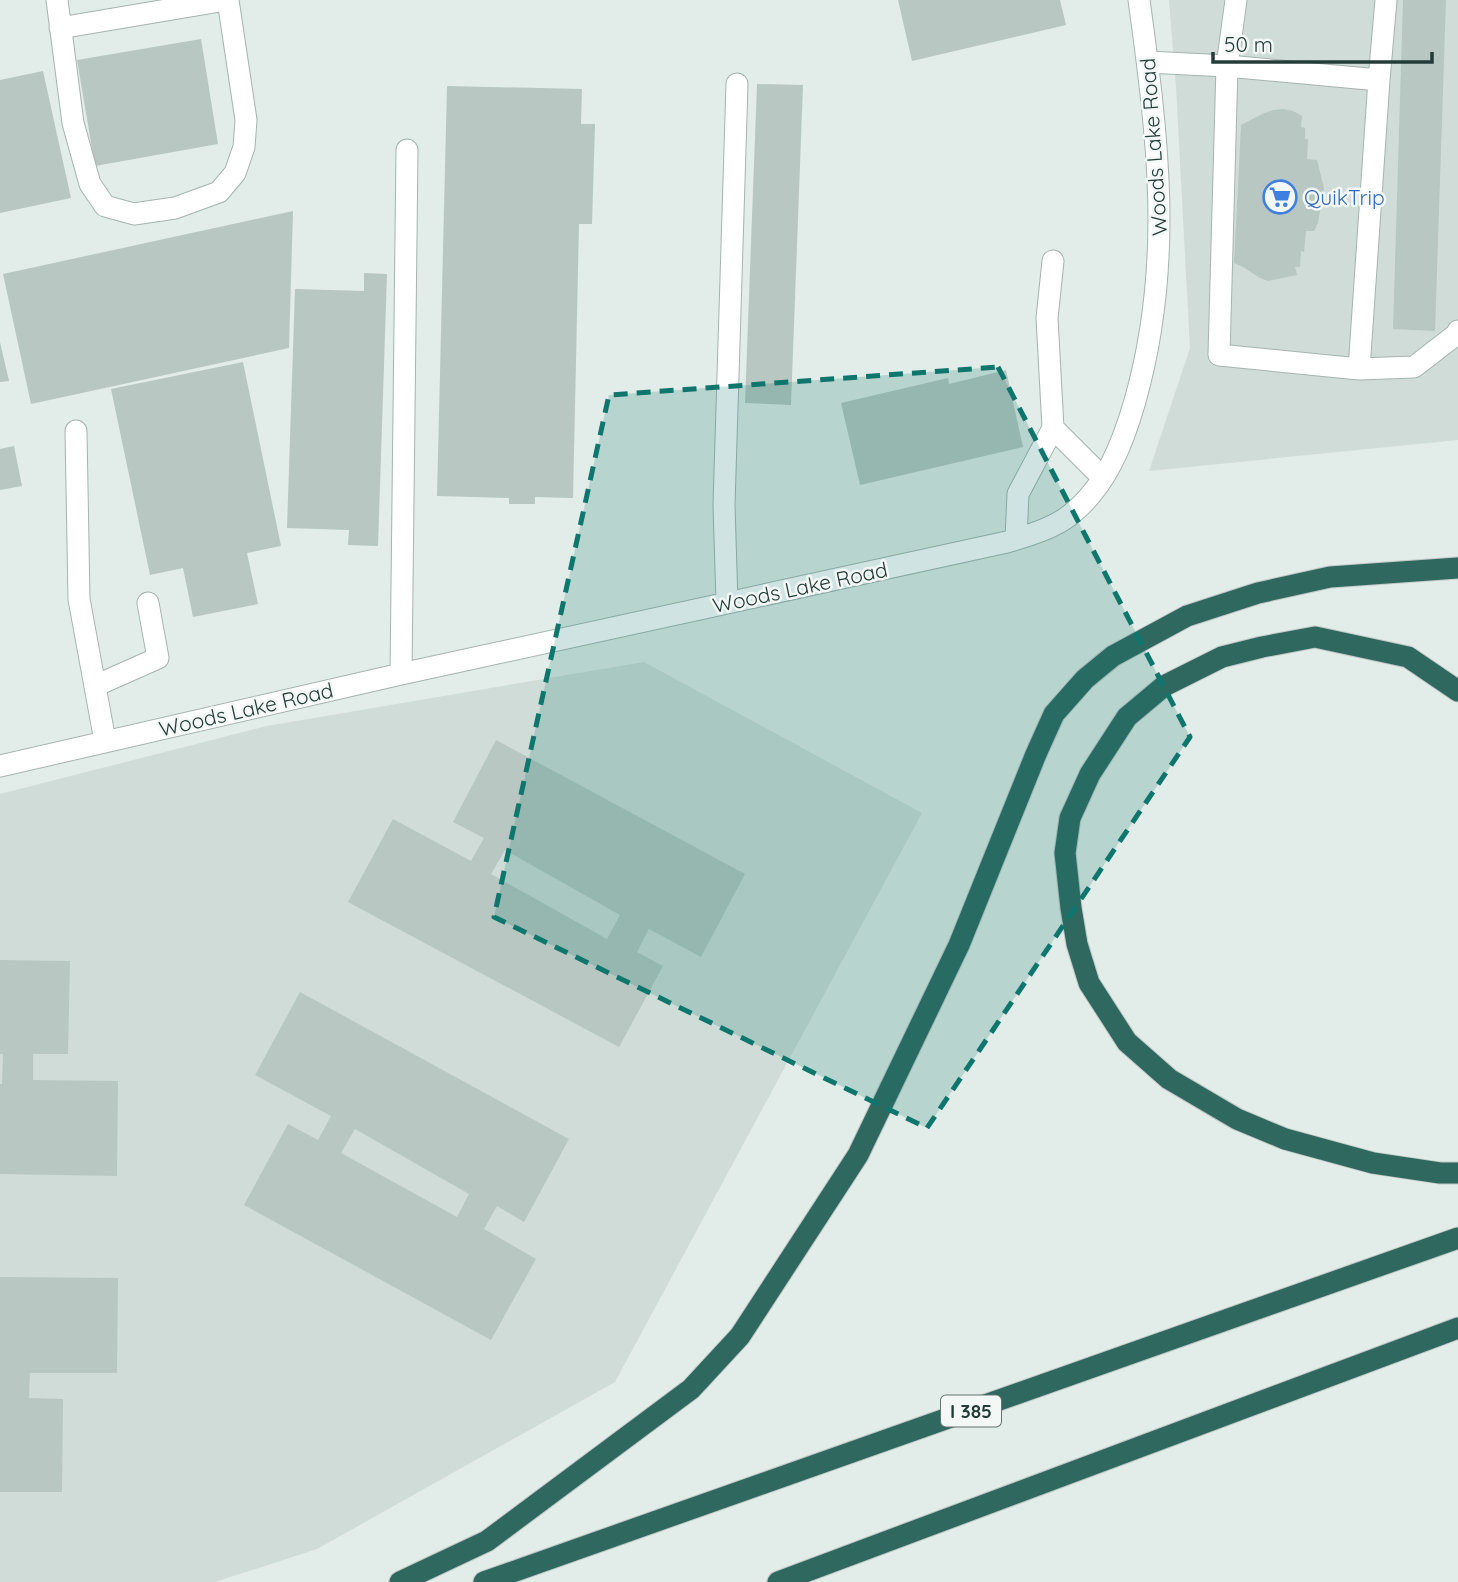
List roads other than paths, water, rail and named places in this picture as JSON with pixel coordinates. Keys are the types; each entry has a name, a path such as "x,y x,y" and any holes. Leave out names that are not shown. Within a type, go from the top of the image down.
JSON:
{"highway":[{"path":"400,1582 487,1541 691,1389 740,1335 858,1155 959,945 986,873 1054,714 1085,679 1113,656 1187,617 1258,593 1331,577 1458,568"},
{"path":"1458,691 1408,657 1315,637 1222,657 1164,686 1127,717 1090,774 1070,818 1066,853 1077,944 1089,983 1127,1042 1168,1079 1237,1119 1285,1139 1373,1163 1440,1173 1458,1172"},
{"name":"I 385","path":"484,1582 1458,1238"},
{"path":"778,1582 1458,1328"}],"street":[{"path":"57,0 60,28 74,124 90,184 105,205 134,215 175,208 219,192 235,173 244,147 246,120 227,0 60,28"},
{"name":"Woods Lake Road","path":"0,766 401,674 1016,539 1068,517 1086,501 1103,478 1128,427 1144,371 1154,308 1160,257 1157,137 1139,0"},
{"path":"1236,0 1227,66 1219,355 1359,369 1414,367 1458,331"},
{"path":"1359,369 1385,0"},
{"path":"1148,62 1227,66 1379,80"},
{"path":"727,603 724,505 737,84"},
{"path":"401,674 407,150"},
{"path":"1016,539 1018,494 1053,428 1047,317 1053,261"},
{"path":"1053,428 1103,478"},
{"path":"76,431 79,599 105,741"},
{"path":"95,686 158,658 148,603"},
{"path":"0,752 0,766"}],"place":[{"name":"QuikTrip","path":"1280,197"}]}
